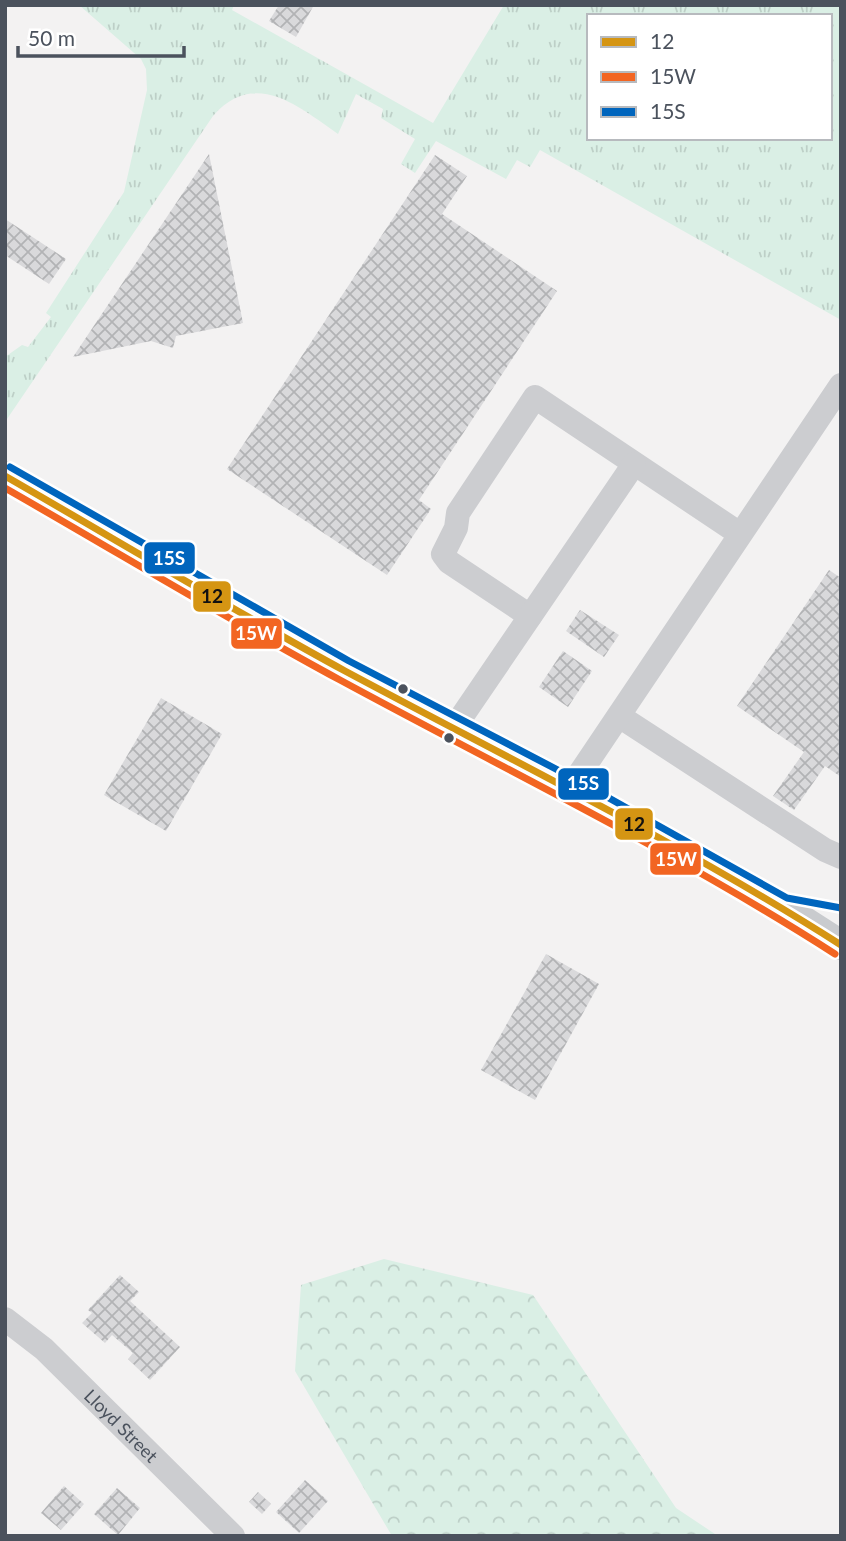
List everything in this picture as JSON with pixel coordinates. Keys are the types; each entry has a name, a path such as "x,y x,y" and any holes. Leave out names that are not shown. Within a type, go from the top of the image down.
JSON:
{"main road":[{"path":"5,476 344,670 570,788 783,908 841,945"},
{"path":"783,908 841,919"}],"street":[{"path":"570,788 841,385"},
{"path":"530,617 449,562 443,554 456,528 458,513 535,397 740,534"},
{"path":"454,728 635,464"},
{"path":"619,716 841,858"},
{"name":"Lloyd Street","path":"5,1319 44,1349 233,1536"}],"green space":[{"path":"79,5 234,5 232,10 433,123 504,5 841,5 841,320 540,150 530,167 517,160 506,179 436,141 415,173 401,164 415,139 381,118 383,109 356,94 338,134 292,104 261,93 245,95 229,102 213,116 5,422 5,357 22,345 28,347 51,317 46,313 124,192 147,90 146,69 141,59"},
{"path":"384,1259 533,1295 676,1508 718,1536 392,1536 295,1371 301,1285"}],"building":[{"path":"279,5 314,5 296,37 269,21"},
{"path":"209,154 243,323 176,336 173,348 151,341 73,357"},
{"path":"435,155 467,176 442,214 557,291 419,500 431,509 387,575 227,469"},
{"path":"5,219 66,259 49,284 5,255"},
{"path":"829,570 841,578 841,777 825,766 794,810 773,796 804,752 737,706"},
{"path":"580,610 619,635 604,657 566,631"},
{"path":"563,651 592,671 568,707 539,687"},
{"path":"161,698 222,734 166,831 104,795"},
{"path":"546,954 599,984 535,1100 481,1070"},
{"path":"120,1275 139,1292 130,1301 180,1347 150,1380 128,1359 133,1353 112,1335 105,1343 82,1323 92,1313 88,1310"},
{"path":"305,1480 328,1501 299,1533 276,1512"},
{"path":"64,1486 84,1504 61,1530 41,1513"},
{"path":"117,1488 140,1508 118,1535 94,1514"},
{"path":"258,1492 271,1504 262,1514 249,1502"}],"transit line":[{"name":"15S","path":"10,467 349,661 575,779 787,898 841,908"},
{"name":"12","path":"5,476 345,671 658,837 841,945"},
{"name":"15W","path":"5,488 298,657 714,881 835,954"}]}
